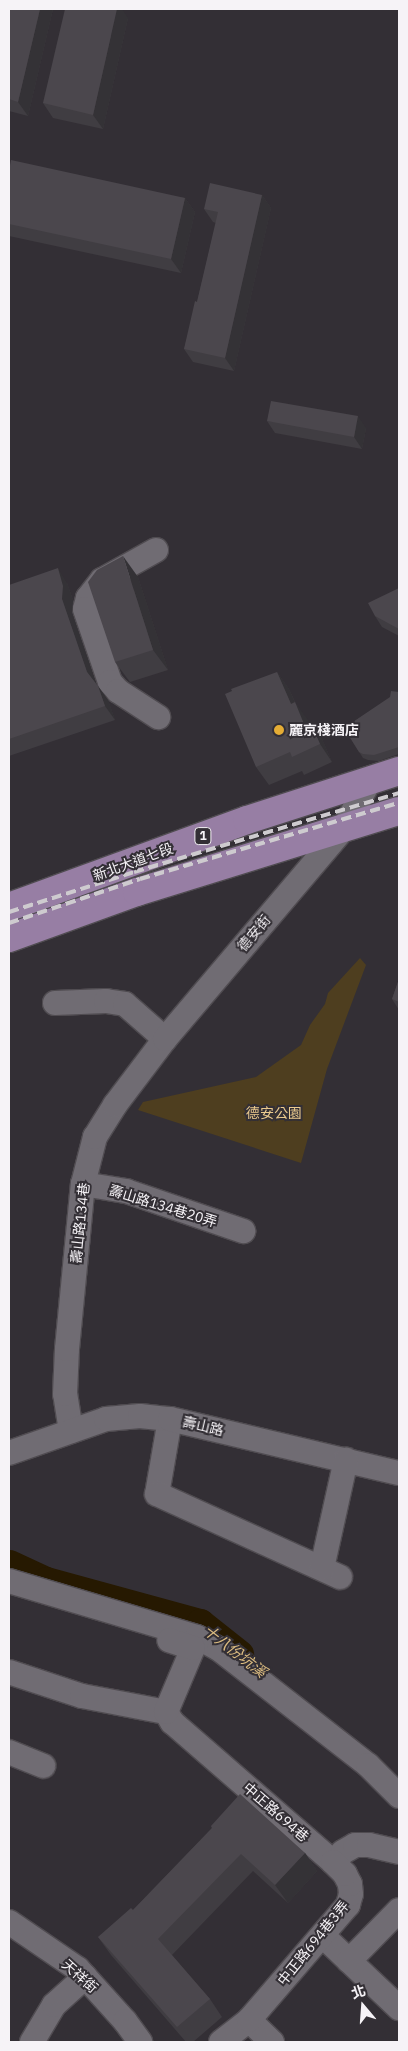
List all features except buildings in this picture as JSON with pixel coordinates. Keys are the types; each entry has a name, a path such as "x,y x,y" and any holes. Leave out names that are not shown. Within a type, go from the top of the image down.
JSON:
{"main road":[{"name":"新北大道七段","path":"9,907 247,820 399,771"},
{"name":"新北大道七段","path":"9,938 137,892 399,811"}],"street":[{"path":"156,550 102,580 88,598 85,609 110,682 118,691 158,717"},
{"name":"德安街","path":"165,1039 344,828 370,780"},
{"path":"55,1003 106,1001 125,1004 165,1039"},
{"name":"壽山路134巷","path":"72,1430 65,1394 67,1349 83,1184 95,1137 115,1105 165,1039"},
{"name":"壽山路134巷20弄","path":"83,1184 126,1192 243,1231"},
{"name":"壽山路","path":"9,1453 106,1419 140,1416 170,1419 399,1472"},
{"path":"170,1419 157,1494 331,1572 346,1460"},
{"path":"9,1581 197,1637 219,1649 368,1765 399,1796"},
{"path":"9,1594 194,1648 166,1712 82,1696 9,1672"},
{"name":"中正路694巷","path":"166,1712 172,1722 333,1862"},
{"path":"9,1752 43,1766"},
{"path":"333,1862 343,1852 355,1845 369,1845 399,1852"},
{"name":"中正路694巷3弄","path":"221,2042 249,2020 348,1905 351,1894 350,1884 345,1874 333,1862"},
{"path":"349,1961 399,1910"},
{"name":"天祥街","path":"9,1922 78,1969 125,2021 140,2042"},
{"path":"323,1936 399,2008"},
{"path":"32,2042 54,2005 85,1977"},
{"path":"249,2020 272,2042"}],"green space":[{"name":"德安公園","path":"360,958 366,965 327,1069 301,1163 138,1110 143,1102 256,1077 301,1045 310,1025 325,1004 328,993"}],"waterway":[{"name":"十八份坑溪","path":"9,1564 46,1581 200,1623 239,1654"}],"railway":[{"path":"9,912 134,872 399,793"},
{"path":"9,923 140,879 399,803"}],"place":[{"name":"麗京棧酒店","path":"279,730"}]}
